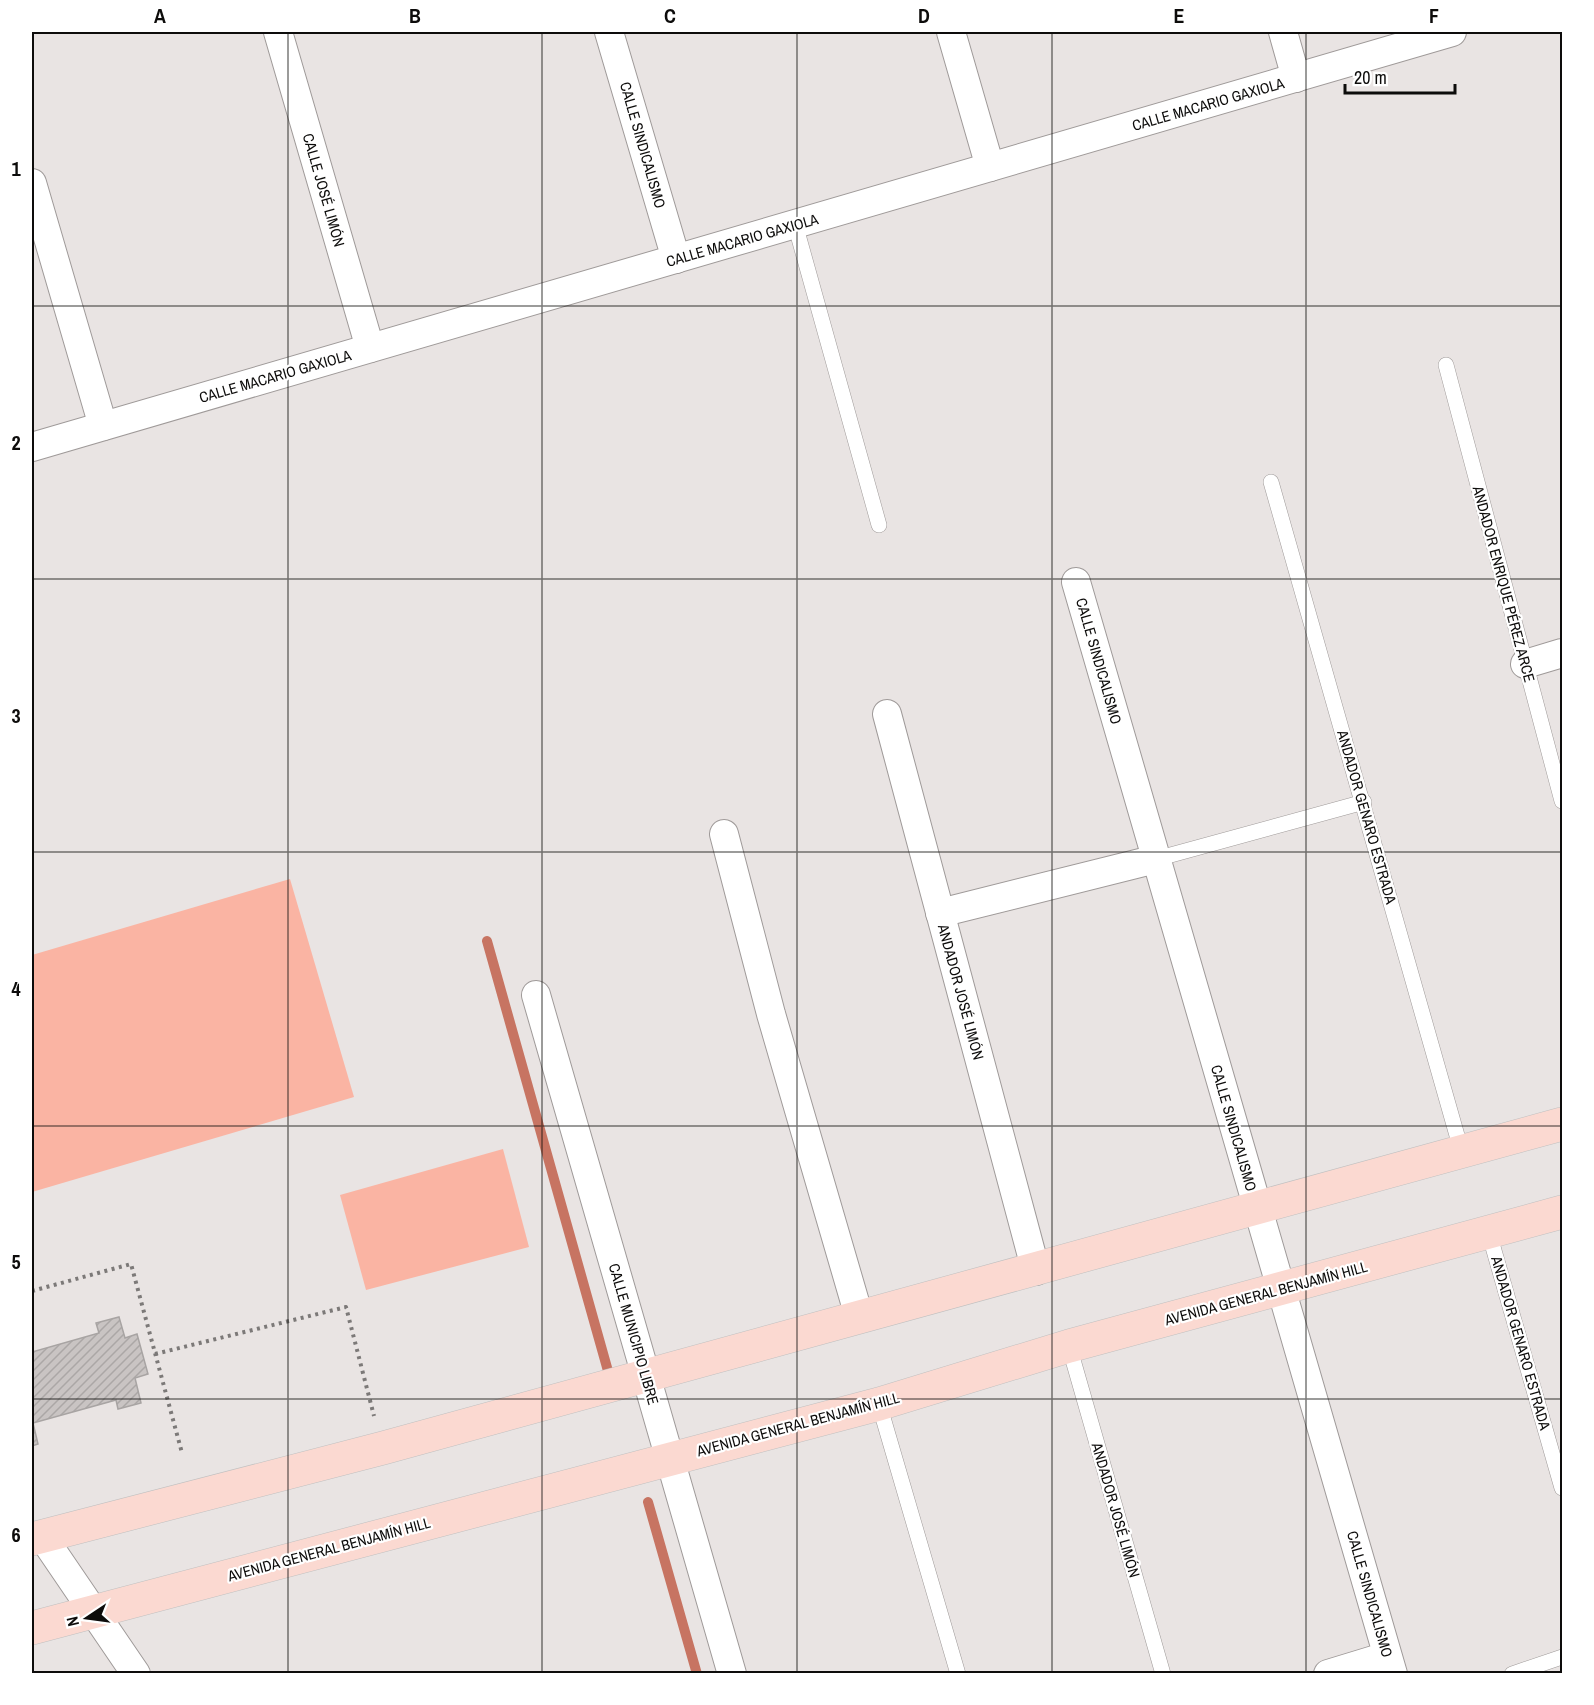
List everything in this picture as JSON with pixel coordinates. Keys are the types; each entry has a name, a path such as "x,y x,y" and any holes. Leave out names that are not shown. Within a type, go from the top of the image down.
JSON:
{"main road":[{"path":"37,1538 383,1448 859,1316 1258,1210 1563,1124"},
{"name":"AVENIDA GENERAL BENJAMÍN HILL","path":"32,1628 879,1404 1068,1346 1563,1212"}],"street":[{"name":"CALLE JOSÉ LIMÓN","path":"278,32 370,348"},
{"name":"CALLE SINDICALISMO","path":"609,32 676,259"},
{"path":"951,32 990,167"},
{"path":"1283,32 1296,78"},
{"name":"CALLE MACARIO GAXIOLA","path":"32,447 1452,32"},
{"path":"32,183 103,426"},
{"name":"CALLE SINDICALISMO","path":"1076,582 1390,1665"},
{"path":"1525,664 1563,653"},
{"name":"ANDADOR JOSÉ LIMÓN","path":"887,714 1036,1270"},
{"path":"724,834 771,1014 859,1316"},
{"path":"940,914 1156,858"},
{"name":"CALLE MUNICIPIO LIBRE","path":"536,996 732,1674"},
{"path":"37,1538 93,1611 136,1674"},
{"path":"1328,1674 1390,1665"}],"lane":[{"path":"795,224 879,525"},
{"name":"ANDADOR ENRIQUE PÉREZ ARCE","path":"1446,365 1563,801"},
{"name":"ANDADOR GENARO ESTRADA","path":"1271,482 1364,802 1462,1153"},
{"path":"1156,858 1364,802"},
{"name":"ANDADOR GENARO ESTRADA","path":"1489,1233 1563,1488"},
{"name":"ANDADOR JOSÉ LIMÓN","path":"1068,1346 1162,1674"},
{"path":"879,1404 958,1674"},
{"path":"1512,1674 1563,1658"}],"path":[{"path":"32,1291 131,1264 182,1453"},
{"path":"155,1354 346,1307 383,1448"}],"shaded area":[{"path":"290,879 354,1097 32,1192 32,955"},
{"path":"503,1149 529,1247 366,1290 340,1195"}],"building":[{"path":"119,1317 125,1338 137,1334 148,1374 135,1378 141,1403 118,1409 116,1400 33,1423 38,1444 32,1446 32,1352 99,1333 96,1323"}],"waterway":[{"path":"487,941 608,1371"},
{"path":"648,1502 697,1674"}]}
